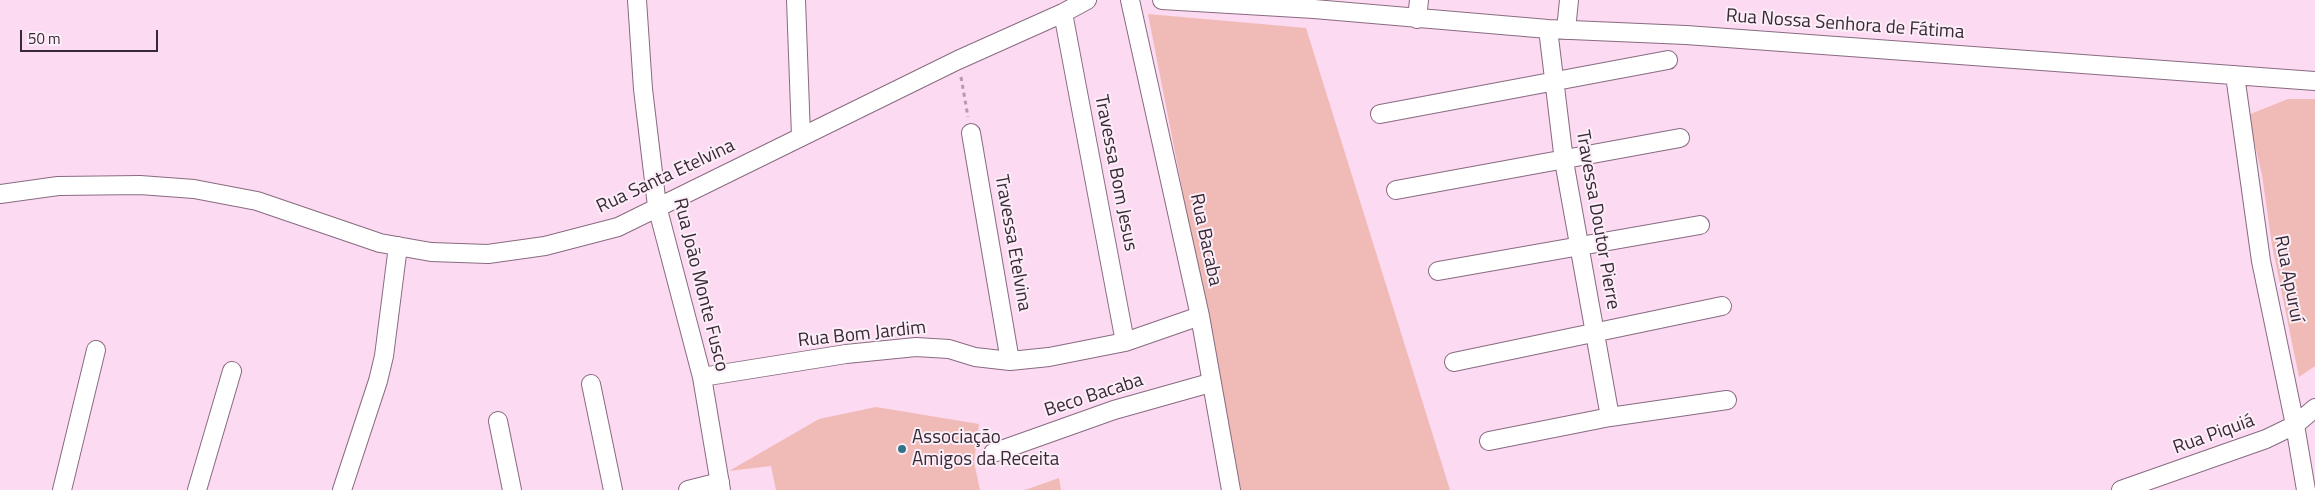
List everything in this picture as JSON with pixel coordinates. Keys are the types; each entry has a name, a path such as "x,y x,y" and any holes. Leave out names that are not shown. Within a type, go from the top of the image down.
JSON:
{"street":[{"name":"Rua João Monte Fusco","path":"637,0 643,89 657,206 702,377 721,486"},
{"path":"796,0 801,136"},
{"name":"Rua Santa Etelvina","path":"0,194 58,186 140,185 194,189 257,200 380,243 431,252 488,254 545,246 618,227 657,206 958,60 1063,13 1087,0"},
{"name":"Rua Bacaba","path":"1130,0 1200,316 1210,383 1231,490"},
{"name":"Rua Nossa Senhora de Fátima","path":"1162,0 1314,5 1418,19 1548,29 1696,36 2315,80"},
{"path":"1418,19 1419,0"},
{"path":"1566,30 1569,0"},
{"name":"Travessa Bom Jesus","path":"1063,13 1125,342"},
{"name":"Travessa Doutor Pierre","path":"1548,29 1564,161 1610,418"},
{"path":"1380,114 1553,80 1668,60"},
{"name":"Rua Apuruí","path":"2235,75 2261,261 2295,425 2306,490"},
{"name":"Travessa Etelvina","path":"971,133 1010,362"},
{"path":"1396,190 1564,161 1680,138"},
{"path":"1438,271 1700,225"},
{"path":"342,490 378,381 384,356 398,246"},
{"path":"1454,362 1722,306"},
{"name":"Rua Bom Jardim","path":"702,377 846,354 916,347 949,349 1010,362 1049,357 1125,342 1200,316"},
{"path":"62,490 96,350"},
{"path":"196,490 232,371"},
{"name":"Beco Bacaba","path":"993,453 1114,410 1210,383"},
{"path":"592,384 613,490"},
{"path":"1490,441 1610,418 1727,400"},
{"name":"Rua Piquiá","path":"2120,490 2266,439 2295,425 2315,408"},
{"path":"498,421 512,490"},
{"path":"688,490 721,486"}],"path":[{"path":"958,60 971,133"}],"shaded area":[{"path":"1148,14 1306,28 1450,490 1241,490"},
{"path":"2288,99 2315,99 2315,366 2299,377 2272,245 2262,175 2248,115"},
{"path":"876,407 979,424 974,462 980,490 776,490 771,466 729,471 819,419"},
{"path":"1059,478 1061,490 1025,490"}],"place":[{"name":"Associação Amigos da Receita","path":"902,449"}]}
